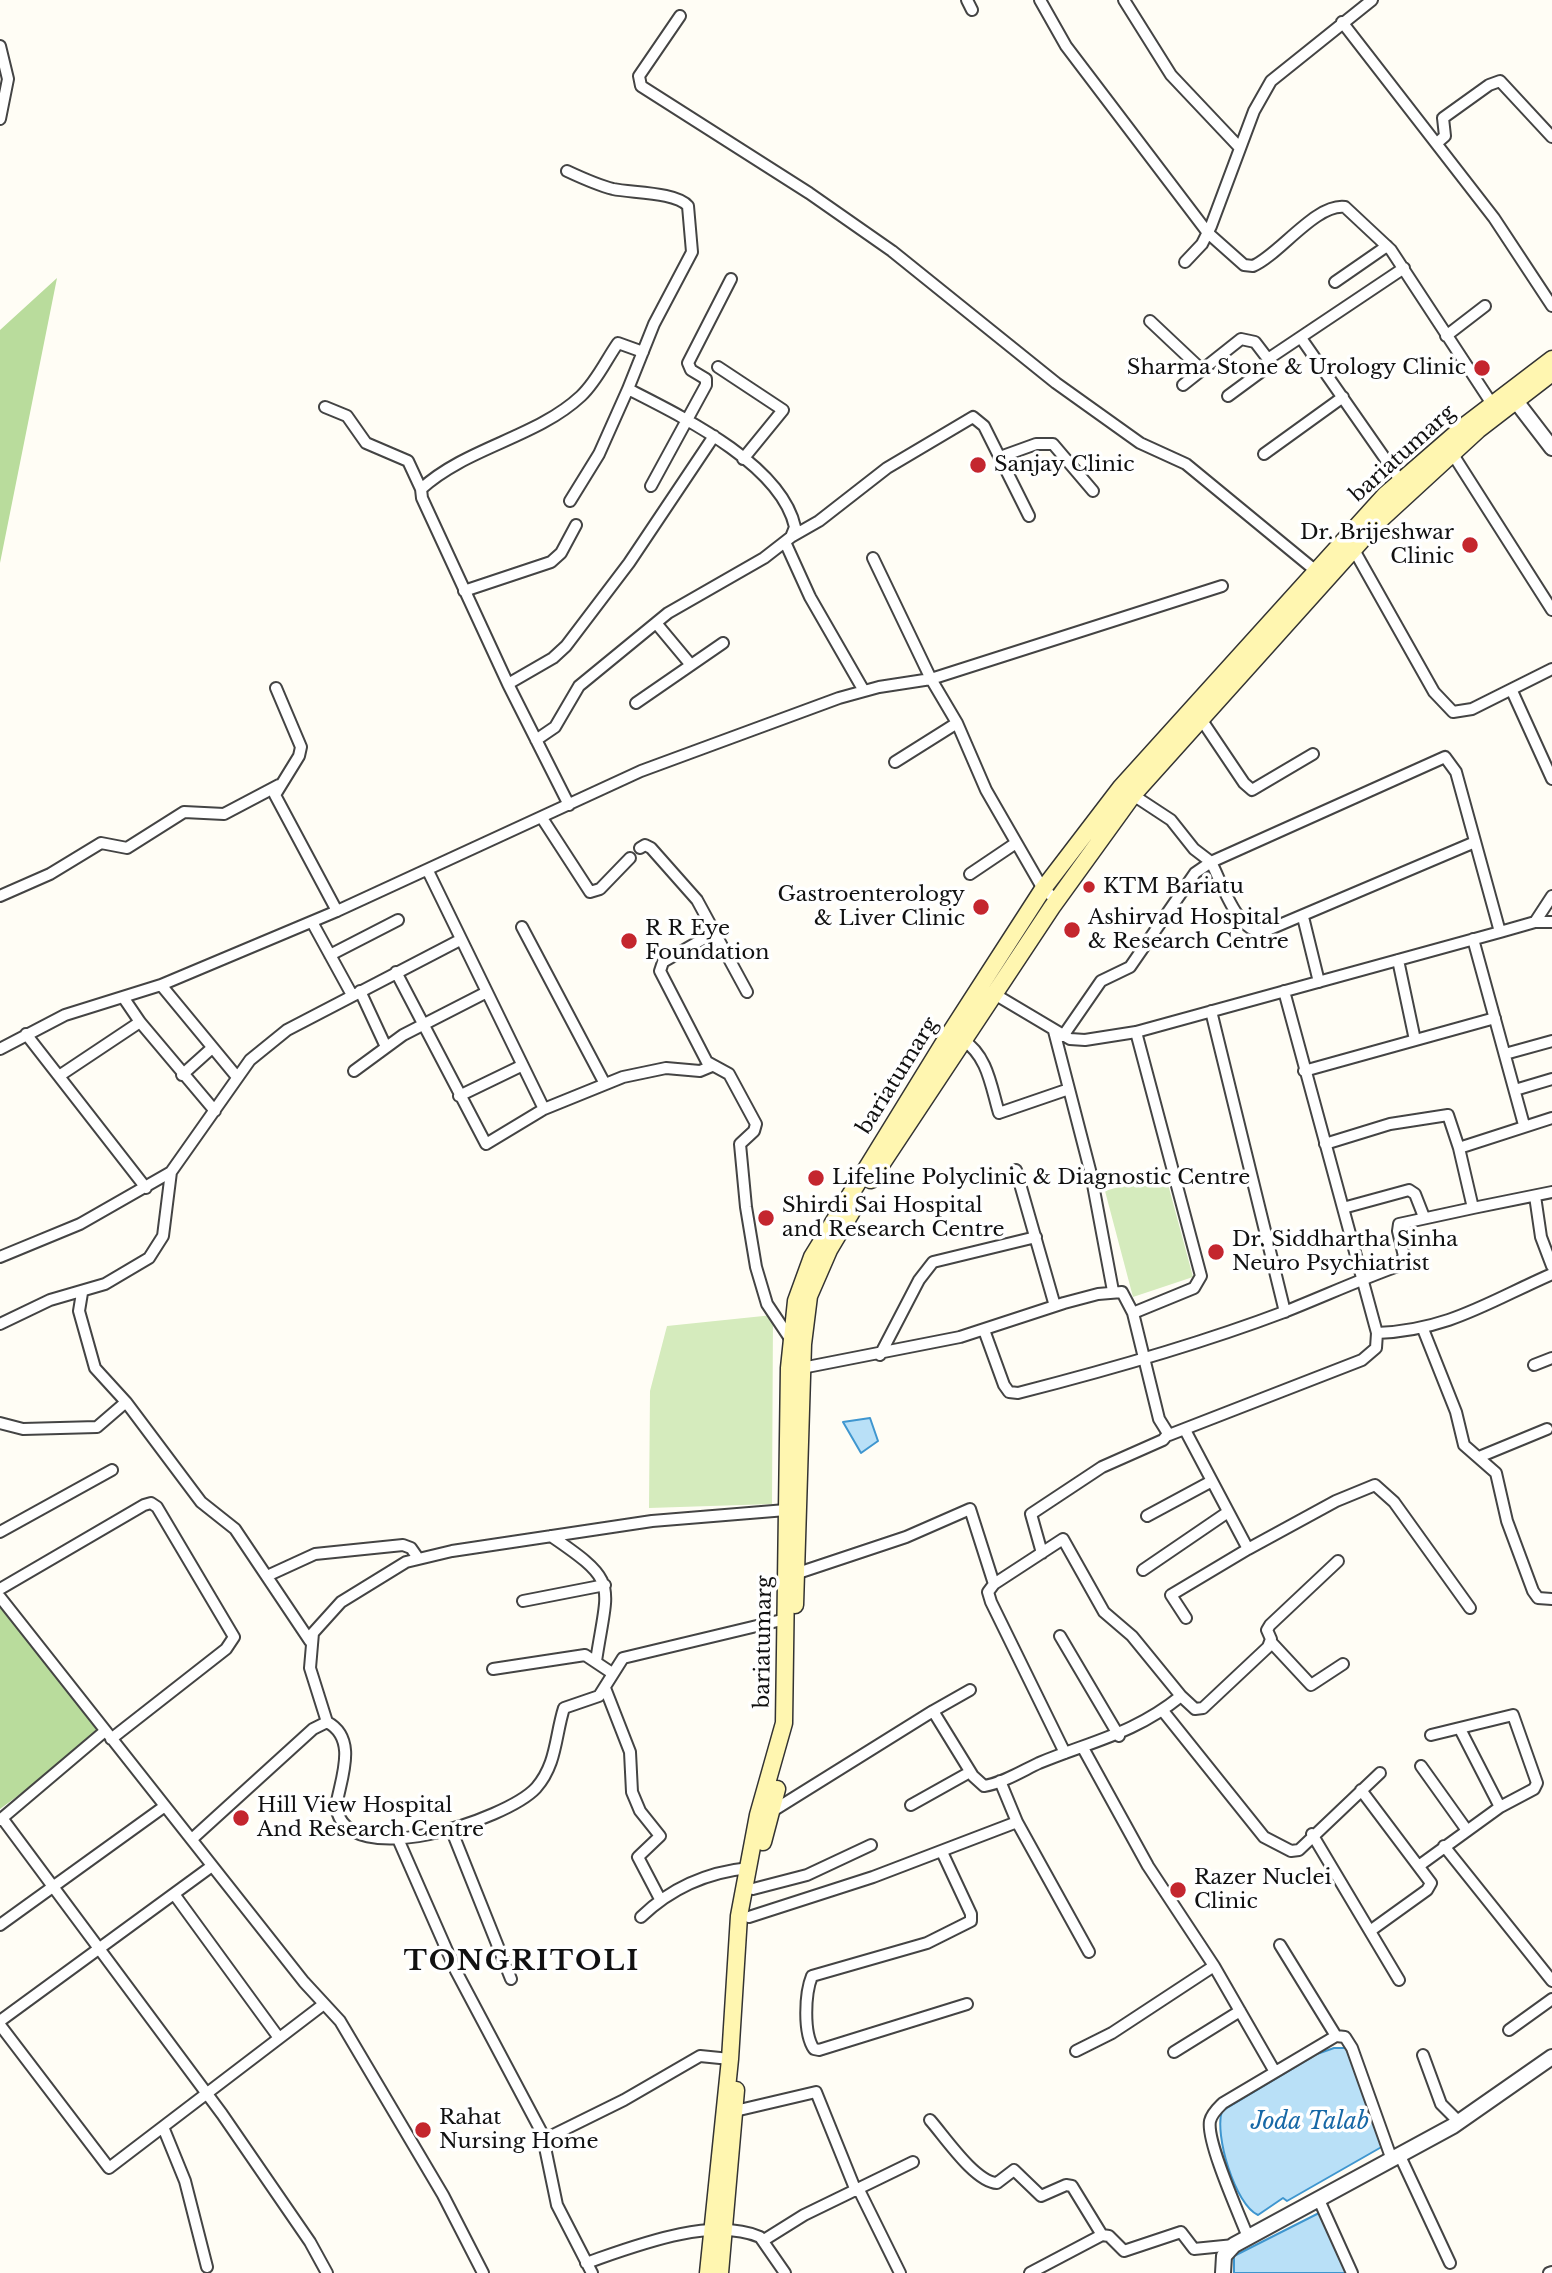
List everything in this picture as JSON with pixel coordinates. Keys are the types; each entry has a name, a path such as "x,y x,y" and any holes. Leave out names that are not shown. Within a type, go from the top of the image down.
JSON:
{"main road":[{"name":"bariatumarg","path":"988,989 1133,795 1201,719 1354,550 1552,359"},
{"name":"bariatumarg","path":"708,2273 720,2230 735,2111 753,1889 791,1735 792,1575 802,1368 809,1296 818,1272 864,1190 988,989 1043,889 1121,787 1400,480 1492,404 1552,373"},
{"name":"bariatumarg","path":"720,2273 720,2230 738,1926 758,1815 784,1723 786,1619 792,1575 786,1510 791,1340 796,1301 812,1258 953,1046"}],"street":[{"path":"1040,0 1066,46 1208,233 1244,265 1253,266 1307,224 1340,206 1351,211 1387,246 1404,268 1492,404"},
{"path":"1124,0 1171,75 1240,148"},
{"path":"1185,262 1208,233 1259,100 1271,80 1372,0"},
{"path":"680,16 639,76 641,86 809,193 892,251 1056,383 1140,443 1186,464 1315,571"},
{"path":"1342,22 1494,218 1552,306"},
{"path":"0,46 8,91 0,119"},
{"path":"1437,143 1446,136 1443,118 1489,85 1500,81 1552,137"},
{"path":"567,171 603,186 668,197 688,206 692,252 643,352 598,454 570,501"},
{"path":"1335,282 1387,246"},
{"path":"1228,396 1266,369 1268,359 1404,268"},
{"path":"651,486 706,385 706,379 691,370 688,363 731,279"},
{"path":"1446,335 1485,306"},
{"path":"1150,321 1202,370"},
{"path":"1184,384 1241,340 1248,338 1268,359"},
{"path":"1301,338 1400,480"},
{"path":"421,489 468,458 521,434 573,403 590,387 620,342 643,352"},
{"path":"719,367 783,410 743,458"},
{"path":"628,389 689,419 714,436 743,458 784,497 794,521 788,539 810,597 864,691"},
{"path":"1512,396 1552,448"},
{"path":"1264,454 1343,397"},
{"path":"325,407 343,412 366,443 408,460 464,591 569,805"},
{"path":"536,740 555,727 579,686 656,623 695,596 746,570 788,539 819,521 887,468 970,418 981,422 1029,516"},
{"path":"508,684 553,658 566,646 629,563 714,436"},
{"path":"1000,457 1036,444 1052,444 1093,491"},
{"path":"1452,453 1552,610"},
{"path":"464,591 551,562 561,553 576,525"},
{"path":"1354,550 1446,708 1453,712 1464,712 1512,691 1552,669"},
{"path":"873,558 931,679 957,723 986,790 1043,889 1057,900"},
{"path":"0,1049 65,1015 161,985 312,922 641,771 864,691 931,679 1222,586"},
{"path":"656,623 691,665"},
{"path":"636,703 723,643"},
{"path":"276,688 301,747 299,756 279,785 276,798 337,911"},
{"path":"1512,691 1552,779"},
{"path":"1201,719 1244,783 1252,790 1313,754"},
{"path":"895,762 957,723"},
{"path":"1113,1291 1091,1174 1069,1089 1059,1033 1101,981 1130,967 1195,873 1211,862 1440,757 1451,762 1455,772 1500,932"},
{"path":"0,896 50,874 101,843 127,848 184,812 225,814 279,785"},
{"path":"1133,795 1171,820 1194,849 1211,862 1248,929 1263,932 1475,842"},
{"path":"542,818 590,892 600,889 630,858"},
{"path":"970,874 1016,843"},
{"path":"640,848 645,845 651,848 682,880 717,931 747,992"},
{"path":"428,871 485,993 544,1109"},
{"path":"1535,922 1552,896"},
{"path":"1303,917 1319,982"},
{"path":"330,955 398,920"},
{"path":"312,922 386,1047"},
{"path":"988,989 1059,1033 1085,1040 1136,1032 1535,922 1552,922"},
{"path":"522,926 605,1084"},
{"path":"717,931 666,960 660,968 712,1066 729,1074 756,1124 740,1144 750,1236 767,1304 791,1340"},
{"path":"1473,939 1524,1125"},
{"path":"0,1257 80,1224 172,1172 237,1077 268,1043 356,993 460,940"},
{"path":"1398,960 1415,1040"},
{"path":"396,972 485,1144 544,1109 605,1084 650,1070 703,1070 712,1066"},
{"path":"161,985 237,1077"},
{"path":"1042,1553 1031,1514 1102,1467 1160,1441 1168,1434 1185,1430 1368,1357 1376,1348 1377,1333 1284,991"},
{"path":"354,1071 423,1024 485,993"},
{"path":"123,997 182,1075 215,1111"},
{"path":"1211,1011 1285,1312"},
{"path":"1304,1071 1495,1018"},
{"path":"59,1076 140,1022"},
{"path":"1133,1314 1194,1288 1201,1276 1136,1032"},
{"path":"26,1034 146,1188"},
{"path":"1505,1054 1552,1041"},
{"path":"953,1046 982,1058 999,1113 1069,1089"},
{"path":"182,1075 212,1048"},
{"path":"459,1096 521,1066"},
{"path":"1515,1090 1552,1079"},
{"path":"1325,1144 1390,1124 1448,1115 1473,1208"},
{"path":"1459,1148 1552,1118"},
{"path":"1016,1170 1055,1306"},
{"path":"0,1324 50,1300 82,1293 123,1275 154,1252 165,1228 172,1172"},
{"path":"1343,1208 1409,1190 1415,1194 1424,1217"},
{"path":"984,1330 1004,1385 1012,1393 1143,1360 1285,1312 1362,1277 1400,1264 1404,1256 1398,1225 1424,1217 1552,1192"},
{"path":"1535,1196 1541,1237 1552,1266"},
{"path":"880,1355 919,1280 933,1262 1036,1237"},
{"path":"1377,1333 1423,1329 1467,1316 1552,1275"},
{"path":"802,1368 880,1355 984,1330 1055,1306 1113,1291 1125,1294 1133,1314 1160,1419 1168,1434"},
{"path":"82,1293 79,1311 95,1368 127,1402 201,1502 235,1529 310,1642 312,1676 327,1722 339,1730 345,1744 338,1817 350,1830 364,1835 398,1839 451,1829 512,1806 531,1792 553,1760 564,1708 594,1699 627,1656 786,1619"},
{"path":"1423,1329 1456,1412 1464,1445 1496,1473 1507,1521 1533,1591 1538,1598 1552,1599"},
{"path":"1534,1365 1552,1358"},
{"path":"0,1423 23,1429 97,1427 127,1402"},
{"path":"1479,1457 1547,1429"},
{"path":"1185,1430 1248,1549"},
{"path":"0,1532 112,1470"},
{"path":"1147,1516 1212,1480"},
{"path":"1186,1618 1171,1595 1336,1501 1375,1485 1386,1491 1470,1608"},
{"path":"0,1589 151,1503 157,1507 234,1637 226,1649 108,1735 1,1819 54,1886 206,2094 310,2242 327,2273"},
{"path":"792,1575 906,1537 970,1509 994,1584"},
{"path":"310,1642 320,1623 341,1602 394,1568 418,1559 652,1521 786,1510"},
{"path":"1143,1570 1228,1512"},
{"path":"551,1536 594,1567 605,1585 596,1661"},
{"path":"1065,1753 988,1592 994,1584 1063,1539 1104,1612 1132,1636 1181,1696 1195,1709 1202,1708 1271,1642"},
{"path":"267,1576 315,1554 403,1545 411,1548 418,1559"},
{"path":"1338,1561 1267,1629 1271,1642 1311,1685 1343,1664"},
{"path":"523,1601 605,1585"},
{"path":"0,1597 212,1866 340,2021 404,2128 482,2273"},
{"path":"1060,1636 1119,1736"},
{"path":"493,1669 585,1655 612,1673"},
{"path":"605,1688 630,1752 632,1792 642,1814 660,1836 638,1857 660,1899"},
{"path":"771,1812 970,1690"},
{"path":"933,1711 970,1772 984,1786 1065,1753 1119,1736 1163,1711 1181,1696"},
{"path":"1163,1711 1264,1837 1294,1852 1380,1773"},
{"path":"1420,1866 1466,1829 1537,1785 1515,1718 1510,1715 1431,1735"},
{"path":"192,1839 319,1725 327,1722"},
{"path":"1461,1728 1500,1807"},
{"path":"1083,1748 1148,1866 1214,1966 1275,2072"},
{"path":"1421,1766 1466,1829"},
{"path":"911,1805 970,1772"},
{"path":"1000,1781 1017,1822 1089,1952"},
{"path":"1361,1790 1430,1881 1430,1888 1370,1931"},
{"path":"0,1925 165,1806"},
{"path":"749,1917 942,1853 1017,1822"},
{"path":"451,1829 511,1979"},
{"path":"1312,1834 1399,1980"},
{"path":"398,1839 456,1970 545,2139 557,2205 589,2268 659,2240 720,2230 750,2233 764,2240 785,2273"},
{"path":"753,1889 807,1875 871,1845"},
{"path":"1444,1846 1552,1981"},
{"path":"942,1853 971,1914 971,1921 927,1943 812,1976 807,2014 811,2046 819,2050 967,2004"},
{"path":"212,1866 99,1947 0,2023 109,2168 324,2004"},
{"path":"641,1917 660,1899 716,1872 749,1868"},
{"path":"174,1894 279,2038"},
{"path":"1280,1945 1336,2036"},
{"path":"1076,2050 1105,2037 1214,1966"},
{"path":"1509,2030 1552,1999"},
{"path":"1174,2052 1240,2011"},
{"path":"1248,2237 1215,2149 1210,2122 1223,2103 1336,2036 1345,2038 1352,2048 1396,2158 1450,2263"},
{"path":"1423,2055 1439,2100 1459,2122"},
{"path":"545,2139 624,2100 700,2056 730,2059"},
{"path":"1223,2273 1224,2256 1234,2245 1459,2122 1552,2057"},
{"path":"735,2111 816,2092 858,2190 900,2273"},
{"path":"930,2120 963,2160 992,2183 1014,2170 1041,2196 1066,2185 1072,2186 1102,2235"},
{"path":"163,2127 186,2182 208,2267"},
{"path":"764,2240 804,2215 913,2162"},
{"path":"1319,2200 1352,2273"},
{"path":"1030,2273 1102,2235 1109,2236 1124,2251 1181,2232 1194,2249 1234,2245"}],"green space":[{"path":"57,278 0,563 0,330"},
{"path":"1165,1173 1193,1277 1133,1297 1105,1191"},
{"path":"773,1315 772,1504 649,1508 650,1391 667,1326"},
{"path":"0,1602 105,1731 0,1809"}],"water":[{"path":"870,1418 878,1441 861,1453 843,1422"},
{"name":"Joda Talab","path":"1334,2048 1346,2048 1385,2145 1287,2201 1283,2198 1258,2215 1242,2198 1228,2168 1221,2136 1222,2111 1317,2054"},
{"path":"1321,2212 1349,2273 1234,2273 1234,2256"}],"place":[{"name":"Sharma Stone & Urology Clinic","path":"1482,368"},
{"name":"Sanjay Clinic","path":"978,465"},
{"name":"Dr. Brijeshwar Clinic","path":"1470,545"},
{"name":"KTM Bariatu","path":"1089,887"},
{"name":"Gastroenterology & Liver Clinic","path":"981,907"},
{"name":"Ashirvad Hospital & Research Centre","path":"1072,930"},
{"name":"R R Eye Foundation","path":"629,941"},
{"name":"Lifeline Polyclinic & Diagnostic Centre","path":"816,1178"},
{"name":"Shirdi Sai Hospital and Research Centre","path":"766,1218"},
{"name":"Dr. Siddhartha Sinha Neuro Psychiatrist","path":"1216,1252"},
{"name":"Hill View Hospital And Research Centre","path":"241,1818"},
{"name":"Razer Nuclei Clinic","path":"1178,1890"},
{"name":"Rahat Nursing Home","path":"423,2130"}],"district":[{"name":"TONGRITOLI","path":"522,1962"}]}
